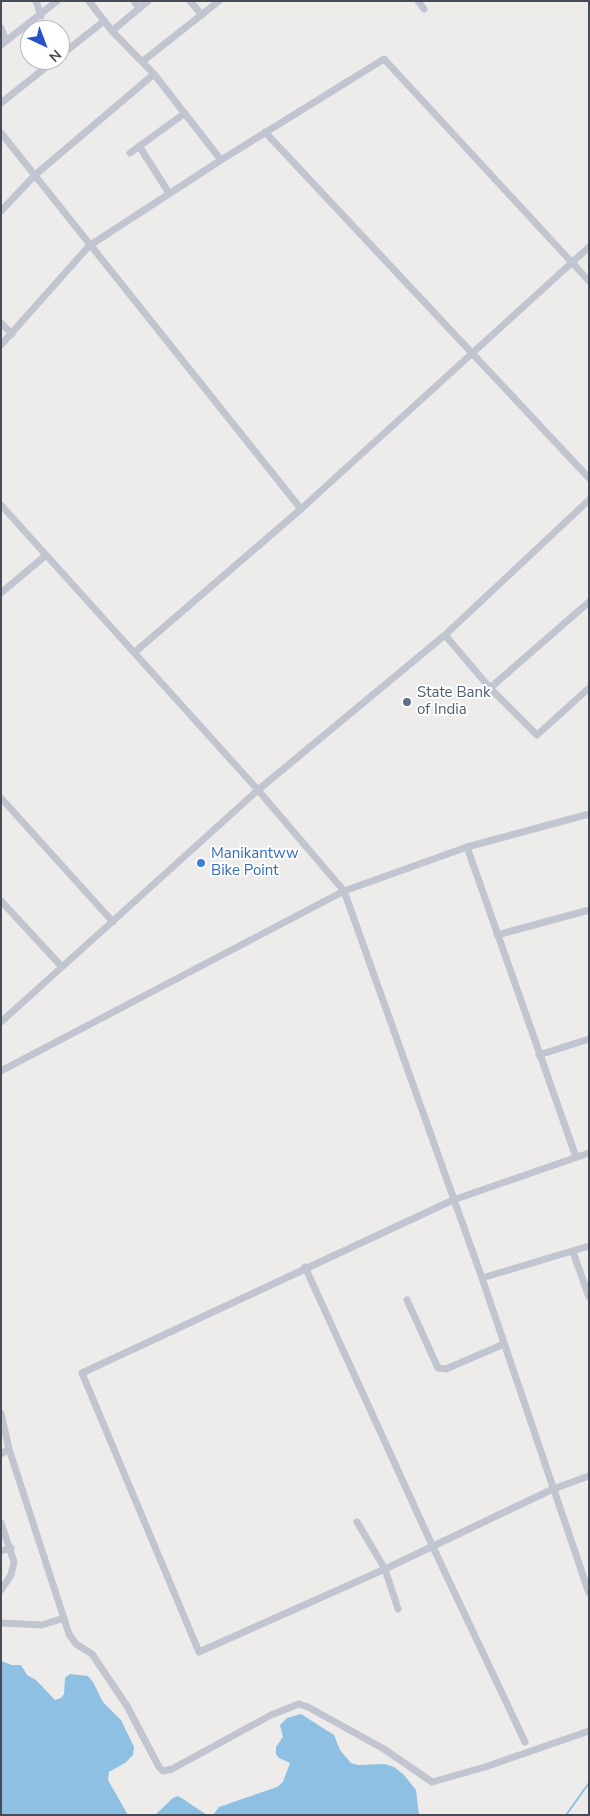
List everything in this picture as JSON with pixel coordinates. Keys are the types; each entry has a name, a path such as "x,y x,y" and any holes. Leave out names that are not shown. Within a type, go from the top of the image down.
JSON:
{"street":[{"path":"36,1 40,16"},
{"path":"1,28 4,42 57,1"},
{"path":"89,1 112,31 154,74 221,160"},
{"path":"134,1 139,8"},
{"path":"112,31 148,1"},
{"path":"190,1 202,14"},
{"path":"143,62 219,1"},
{"path":"418,1 424,9"},
{"path":"70,48 104,21"},
{"path":"1,345 89,246 265,132 384,59 589,281"},
{"path":"1,102 42,70"},
{"path":"1,211 36,175 154,74"},
{"path":"130,153 185,113"},
{"path":"265,132 589,478"},
{"path":"1,133 36,175 89,246 181,356 301,510"},
{"path":"139,146 169,193"},
{"path":"134,652 301,510 589,247"},
{"path":"1,323 12,334"},
{"path":"3,1018 113,922 258,790 445,635 589,500"},
{"path":"1,505 258,790 344,891 452,1200 482,1278 589,1593"},
{"path":"1,593 46,555"},
{"path":"490,688 589,602"},
{"path":"445,635 490,688 537,735 589,688"},
{"path":"1,798 113,922"},
{"path":"1,1072 344,891 467,847 589,814"},
{"path":"467,847 576,1157"},
{"path":"1,901 62,967"},
{"path":"497,935 589,910"},
{"path":"539,1055 589,1039"},
{"path":"589,1153 452,1200 82,1373 199,1652 385,1569 553,1488 589,1476"},
{"path":"482,1278 589,1246"},
{"path":"573,1252 589,1297"},
{"path":"306,1267 432,1545 525,1742"},
{"path":"407,1300 438,1368 446,1369 504,1344"},
{"path":"1,1413 9,1449 69,1634 76,1644 92,1654 128,1706 159,1767 163,1771 172,1769 271,1715 299,1704 308,1707 384,1749 432,1782 485,1767 589,1731"},
{"path":"1,1454 9,1449"},
{"path":"357,1522 385,1569 398,1609"},
{"path":"1,1523 11,1548 14,1562 11,1575 1,1590"},
{"path":"1,1551 11,1548"},
{"path":"1,1623 42,1625 64,1618"}],"water":[{"path":"1,1661 12,1665 21,1665 27,1675 36,1680 55,1700 61,1698 64,1694 65,1678 70,1674 88,1676 93,1682 103,1702 121,1720 134,1747 133,1755 125,1763 109,1772 108,1780 128,1815 1,1815"},
{"path":"301,1714 334,1735 340,1750 351,1763 358,1765 385,1764 394,1767 404,1775 416,1790 419,1815 213,1815 219,1807 277,1787 283,1782 290,1763 279,1758 276,1754 276,1747 283,1737 280,1725 287,1718"},
{"path":"178,1796 207,1815 155,1815 173,1798"}],"waterway":[{"path":"566,1815 589,1783"}],"place":[{"name":"State Bank of India","path":"407,702"},
{"name":"Manikantww Bike Point","path":"201,863"}]}
